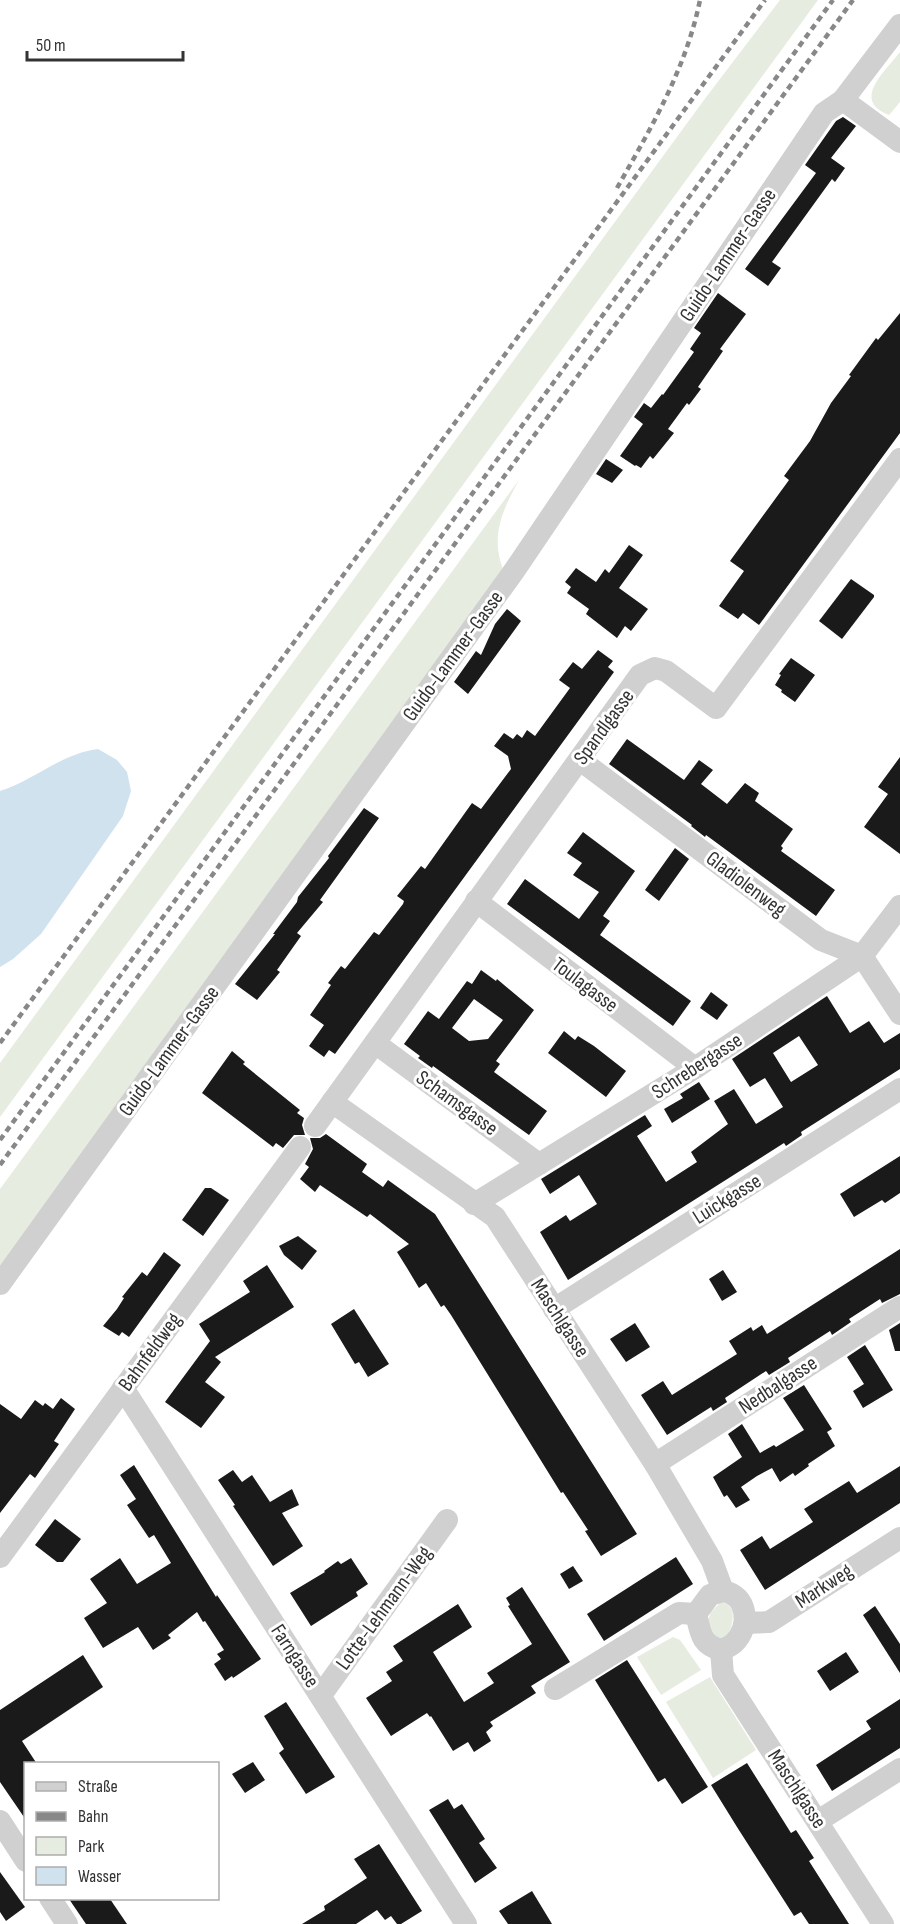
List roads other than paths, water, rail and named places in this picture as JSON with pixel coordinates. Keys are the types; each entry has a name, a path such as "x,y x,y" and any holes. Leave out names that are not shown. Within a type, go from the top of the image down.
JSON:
{"street":[{"name":"Guido-Lammer-Gasse","path":"0,1284 520,562 824,113 843,100 900,25"},
{"path":"843,100 900,142"},
{"name":"Spandlgasse","path":"332,1102 640,675 655,668 666,671 716,708 900,459"},
{"name":"Gladiolenweg","path":"580,760 821,940 862,956"},
{"name":"Toulagasse","path":"476,901 695,1068"},
{"name":"Schrebergasse","path":"474,1204 695,1068 862,956 900,906"},
{"path":"862,956 900,1014"},
{"name":"Schamsgasse","path":"375,1043 539,1164"},
{"name":"Luickgasse","path":"554,1309 900,1089"},
{"path":"315,1126 332,1102"},
{"name":"Maschlgasse","path":"332,1102 495,1217 656,1464 711,1561 723,1591"},
{"name":"Bahnfeldweg","path":"0,1557 300,1147"},
{"name":"Nedbalgasse","path":"656,1464 900,1307"},
{"name":"Farngasse","path":"123,1388 466,1924"},
{"name":"Lotte-Lehmann-Weg","path":"321,1695 447,1520"},
{"name":"Markweg","path":"745,1623 769,1622 900,1538"},
{"path":"723,1591 732,1592 739,1600 744,1610 745,1623 734,1643 721,1650 709,1646 701,1636 696,1614 710,1595 723,1591"},
{"path":"555,1689 679,1613 696,1614"},
{"name":"Maschlgasse","path":"721,1650 723,1675 883,1924"},
{"path":"818,1821 900,1768"},
{"path":"0,1821 24,1857"},
{"path":"51,1900 67,1924"}],"water":[{"path":"98,749 117,760 127,772 131,791 123,816 41,934 13,959 0,967 0,791 72,756"}],"railway":[{"path":"617,188 655,120 677,74 700,0"},
{"path":"0,1043 765,0"},
{"path":"0,1140 833,0"},
{"path":"0,1165 853,0"}]}
